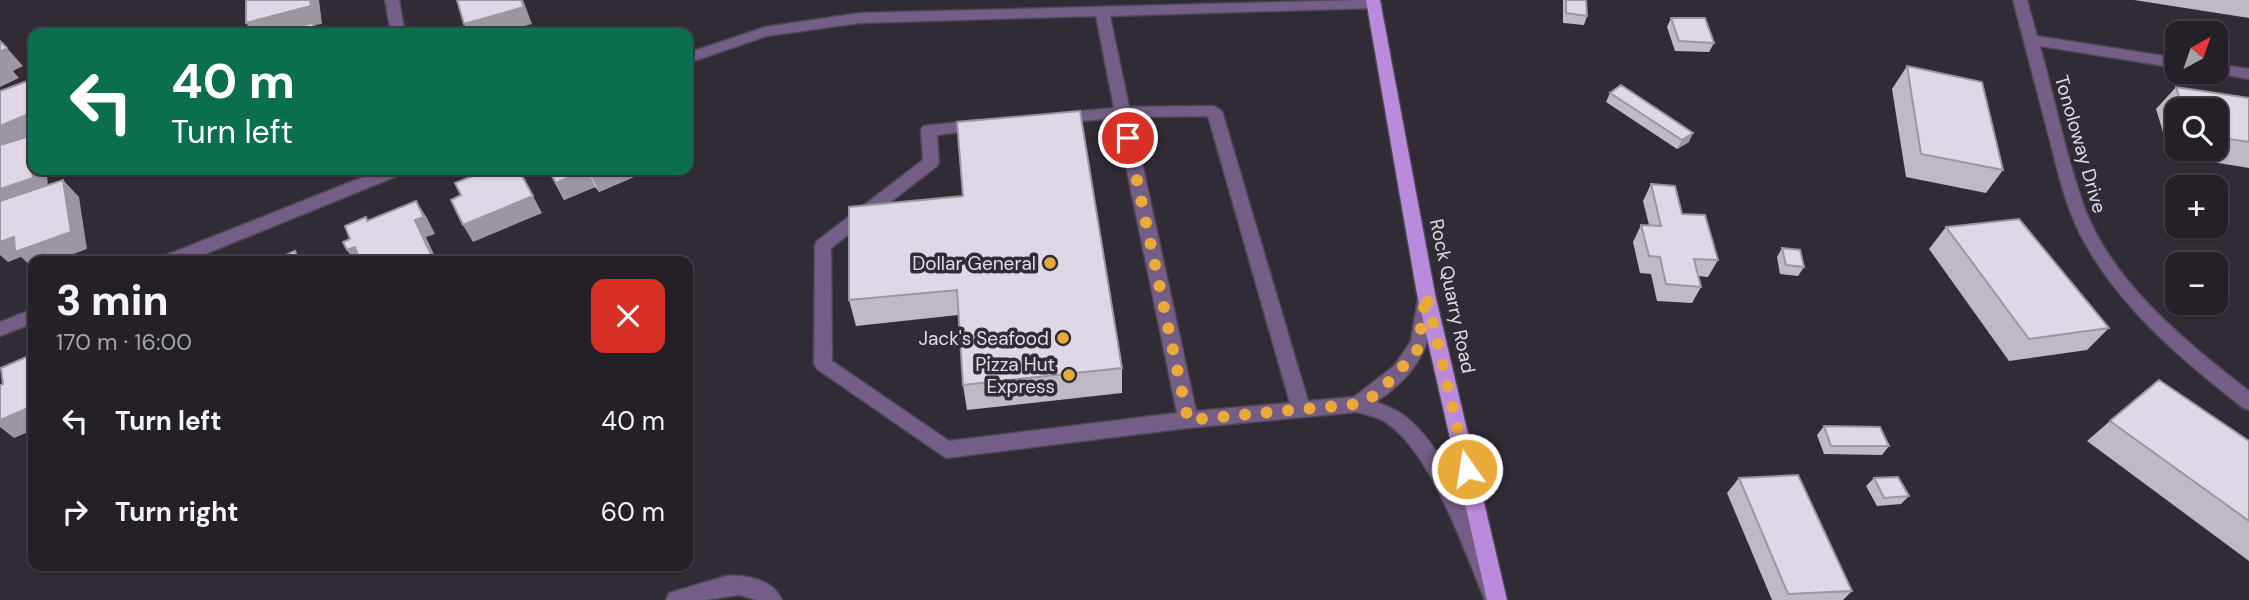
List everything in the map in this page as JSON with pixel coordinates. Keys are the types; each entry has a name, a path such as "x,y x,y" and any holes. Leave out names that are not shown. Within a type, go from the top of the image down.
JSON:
{"main road":[{"name":"Rock Quarry Road","path":"1374,2 1426,294 1496,600"}],"street":[{"path":"392,0 397,28"},
{"name":"Tonoloway Drive","path":"2020,0 2074,202 2086,235 2121,287 2190,356 2249,402"},
{"path":"693,56 765,32 860,18 1102,13 1268,4 1374,2"},
{"path":"1102,13 1188,420"},
{"path":"2030,40 2165,61"},
{"path":"2228,71 2249,74"},
{"path":"1040,120 1123,113 1214,111 1301,409"},
{"path":"998,124 929,130 931,162 823,245 823,364 946,450 1188,420 1357,404 1372,397 1418,349 1426,294"},
{"path":"182,256 384,175"},
{"path":"0,329 28,318"},
{"path":"1357,404 1394,418 1416,439 1457,514 1496,600"},
{"path":"677,600 714,588 745,584 759,589 772,600"}],"building":[{"path":"246,0 310,0 311,6 246,23"},
{"path":"457,0 521,0 524,7 464,24"},
{"path":"1566,0 1586,0 1587,16 1566,13"},
{"path":"1671,18 1705,18 1714,43 1679,41"},
{"path":"313,23 314,28 292,28"},
{"path":"0,41 7,48 0,52"},
{"path":"1907,66 1982,82 2003,170 1921,154"},
{"path":"28,81 28,114 0,126 0,91"},
{"path":"1621,85 1693,133 1682,140 1610,93"},
{"path":"2176,87 2249,98 2249,142 2228,139 2228,98 2179,98"},
{"path":"1080,111 1122,368 963,385 957,290 849,300 849,207 963,196 957,122"},
{"path":"28,137 28,175 33,175 33,178 0,189 0,145"},
{"path":"475,175 522,175 533,196 463,225 451,200 461,195 455,183"},
{"path":"551,175 575,175 556,183"},
{"path":"63,180 71,232 15,252 14,237 0,242 0,201"},
{"path":"1651,184 1675,186 1682,214 1705,215 1718,260 1694,259 1701,287 1666,284 1660,257 1649,256 1641,225 1661,226"},
{"path":"416,201 424,217 415,220 432,256 358,256 355,247 347,250 343,242 350,239 345,226 366,217 367,221"},
{"path":"2019,219 2109,328 2029,339 1946,227"},
{"path":"1782,248 1800,250 1804,267 1786,265"},
{"path":"295,251 297,256 283,256"},
{"path":"28,356 28,408 0,420 0,385 3,384 1,368"},
{"path":"2159,380 2249,441 2249,521 2110,421"},
{"path":"1824,426 1880,427 1889,446 1831,446"},
{"path":"1798,475 1852,591 1788,594 1739,478"},
{"path":"1898,477 1909,496 1884,498 1874,478"}],"place":[{"name":"Dollar General","path":"1050,263"},
{"name":"Jack's Seafood","path":"1063,338"},
{"name":"Pizza Hut Express","path":"1069,375"}],"route":[{"path":"1128,138 1188,420 1357,404 1372,397 1418,349 1426,294 1467,469"}]}
